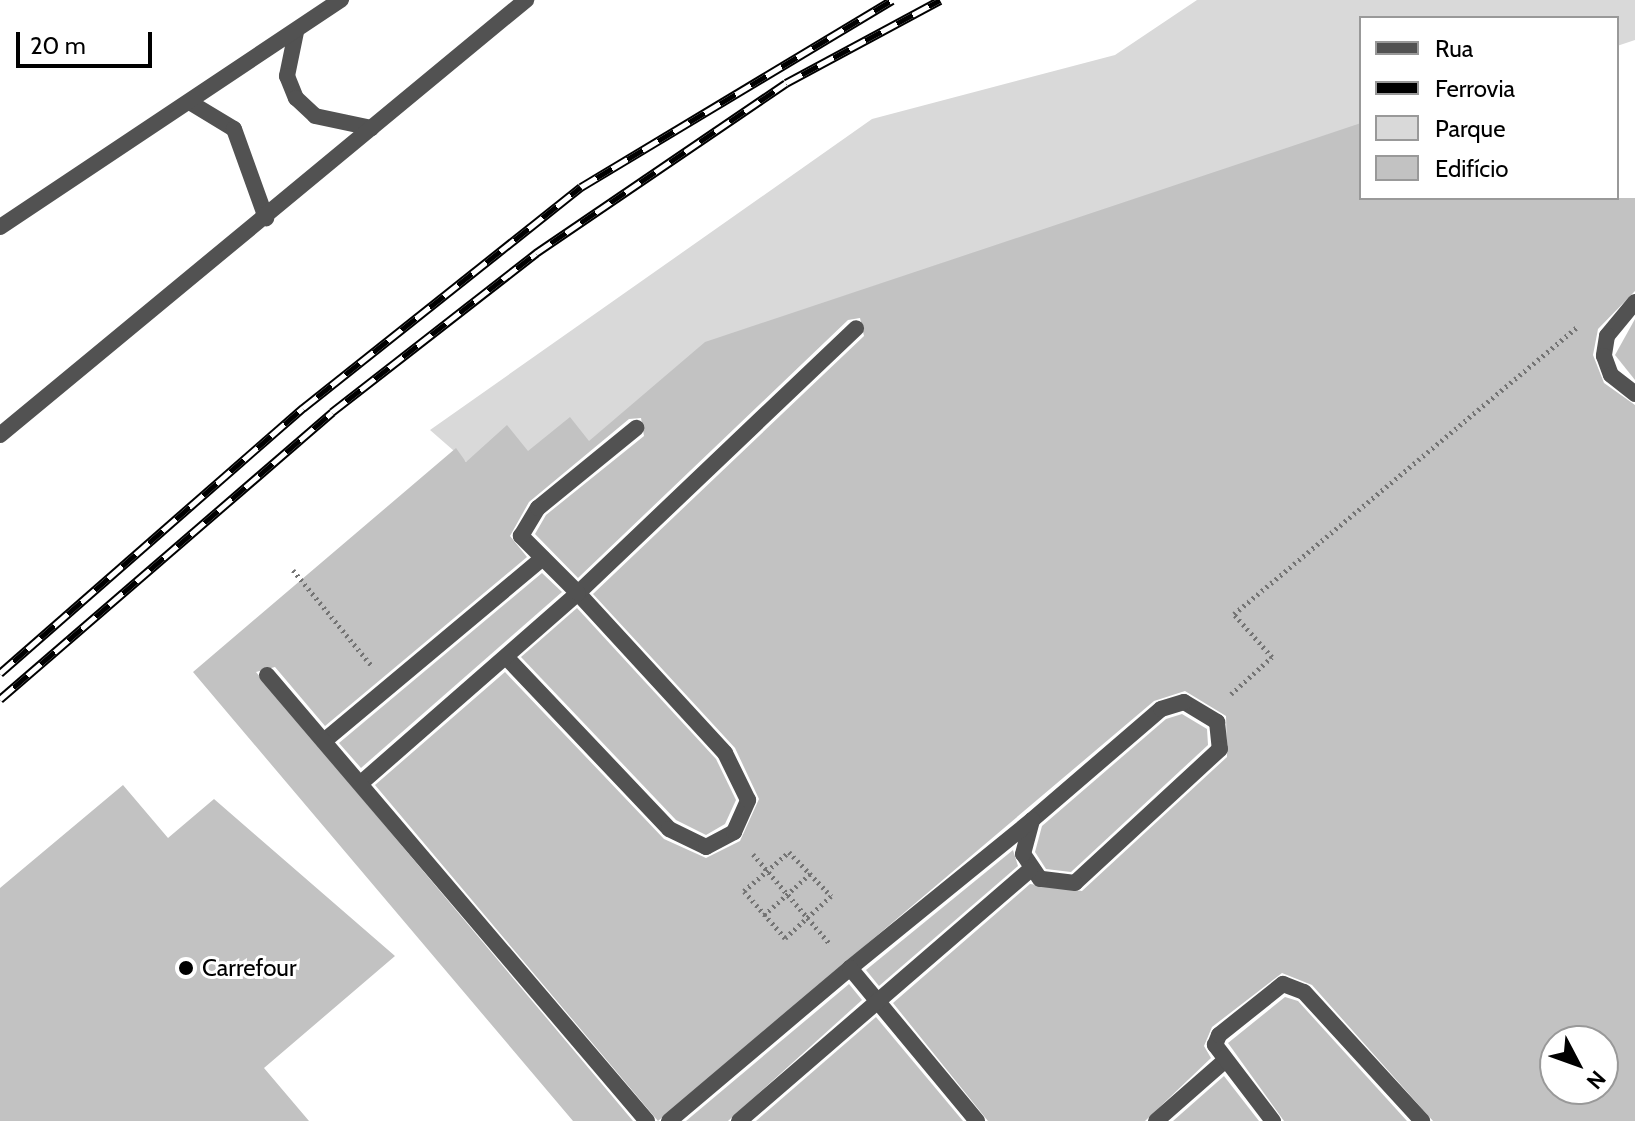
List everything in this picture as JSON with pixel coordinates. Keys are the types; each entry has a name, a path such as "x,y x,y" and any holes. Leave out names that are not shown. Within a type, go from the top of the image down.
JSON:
{"street":[{"path":"0,227 191,103 341,0"},
{"path":"0,435 526,0"},
{"path":"296,32 287,76 296,98 315,116 372,128"},
{"path":"191,103 234,129 266,218"},
{"path":"1635,302 1607,336 1611,375 1635,394"},
{"path":"361,783 578,593 856,328"},
{"path":"507,658 669,829 706,847 734,832 748,800 725,753 578,593 521,536 526,521 636,428"},
{"path":"324,741 543,558"},
{"path":"267,675 647,1121"},
{"path":"669,1121 1161,709 1184,702 1209,713 1220,749 1075,883 1056,886 1030,870 1023,854 1032,820"},
{"path":"739,1121 1030,870"},
{"path":"850,968 977,1121"},
{"path":"1273,1121 1222,1063 1219,1035 1273,987 1296,986 1422,1121"},
{"path":"1156,1121 1222,1063"}],"path":[{"path":"1209,713 1272,657 1234,614 1574,326 1607,336"},
{"path":"293,570 388,686"},
{"path":"734,832 850,968"},
{"path":"789,852 831,896 785,938 744,891 767,871 789,852"},
{"path":"764,915 810,874"}],"green space":[{"path":"1197,0 1635,0 1635,40 1619,45 1619,16 1359,16 1359,132 699,352 586,449 524,463 469,464 430,430 872,119 1115,55"}],"building":[{"path":"1359,124 1359,200 1635,198 1635,291 1598,329 1593,355 1604,383 1635,405 1635,1121 1433,1121 1312,985 1282,973 1212,1027 1204,1046 1211,1058 1145,1121 988,1121 893,1003 1030,884 1082,891 1227,757 1226,716 1185,691 1154,701 658,1121 375,785 505,672 664,839 706,858 740,841 759,799 735,748 593,594 864,336 860,318 848,320 578,578 535,534 546,515 644,436 641,418 629,419 529,502 510,536 527,557 325,726 275,667 256,672 633,1121 573,1121 193,672 456,448 466,462 507,425 528,451 570,417 589,441 705,342"},
{"path":"1635,319 1635,380 1615,355"},
{"path":"542,573 562,592 361,768 339,743"},
{"path":"577,608 716,759 736,800 725,824 706,835 676,820 521,657"},
{"path":"1182,714 1207,729 1208,745 1071,872 1046,869 1035,852 1042,826 1166,719"},
{"name":"Carrefour","path":"123,785 168,838 214,799 395,956 264,1068 309,1121 0,1121 0,888"},
{"path":"1013,850 1018,866 879,986 866,970"},
{"path":"849,984 862,1000 728,1121 686,1121"},
{"path":"1285,997 1298,1001 1407,1121 1284,1121 1228,1043"},
{"path":"876,1017 963,1121 756,1121"},
{"path":"1224,1076 1259,1121 1173,1121"}],"railway":[{"path":"0,673 303,408 581,187 892,0"},
{"path":"0,699 332,412 536,253 786,83 940,0"}],"place":[{"name":"Carrefour","path":"186,968"}]}
